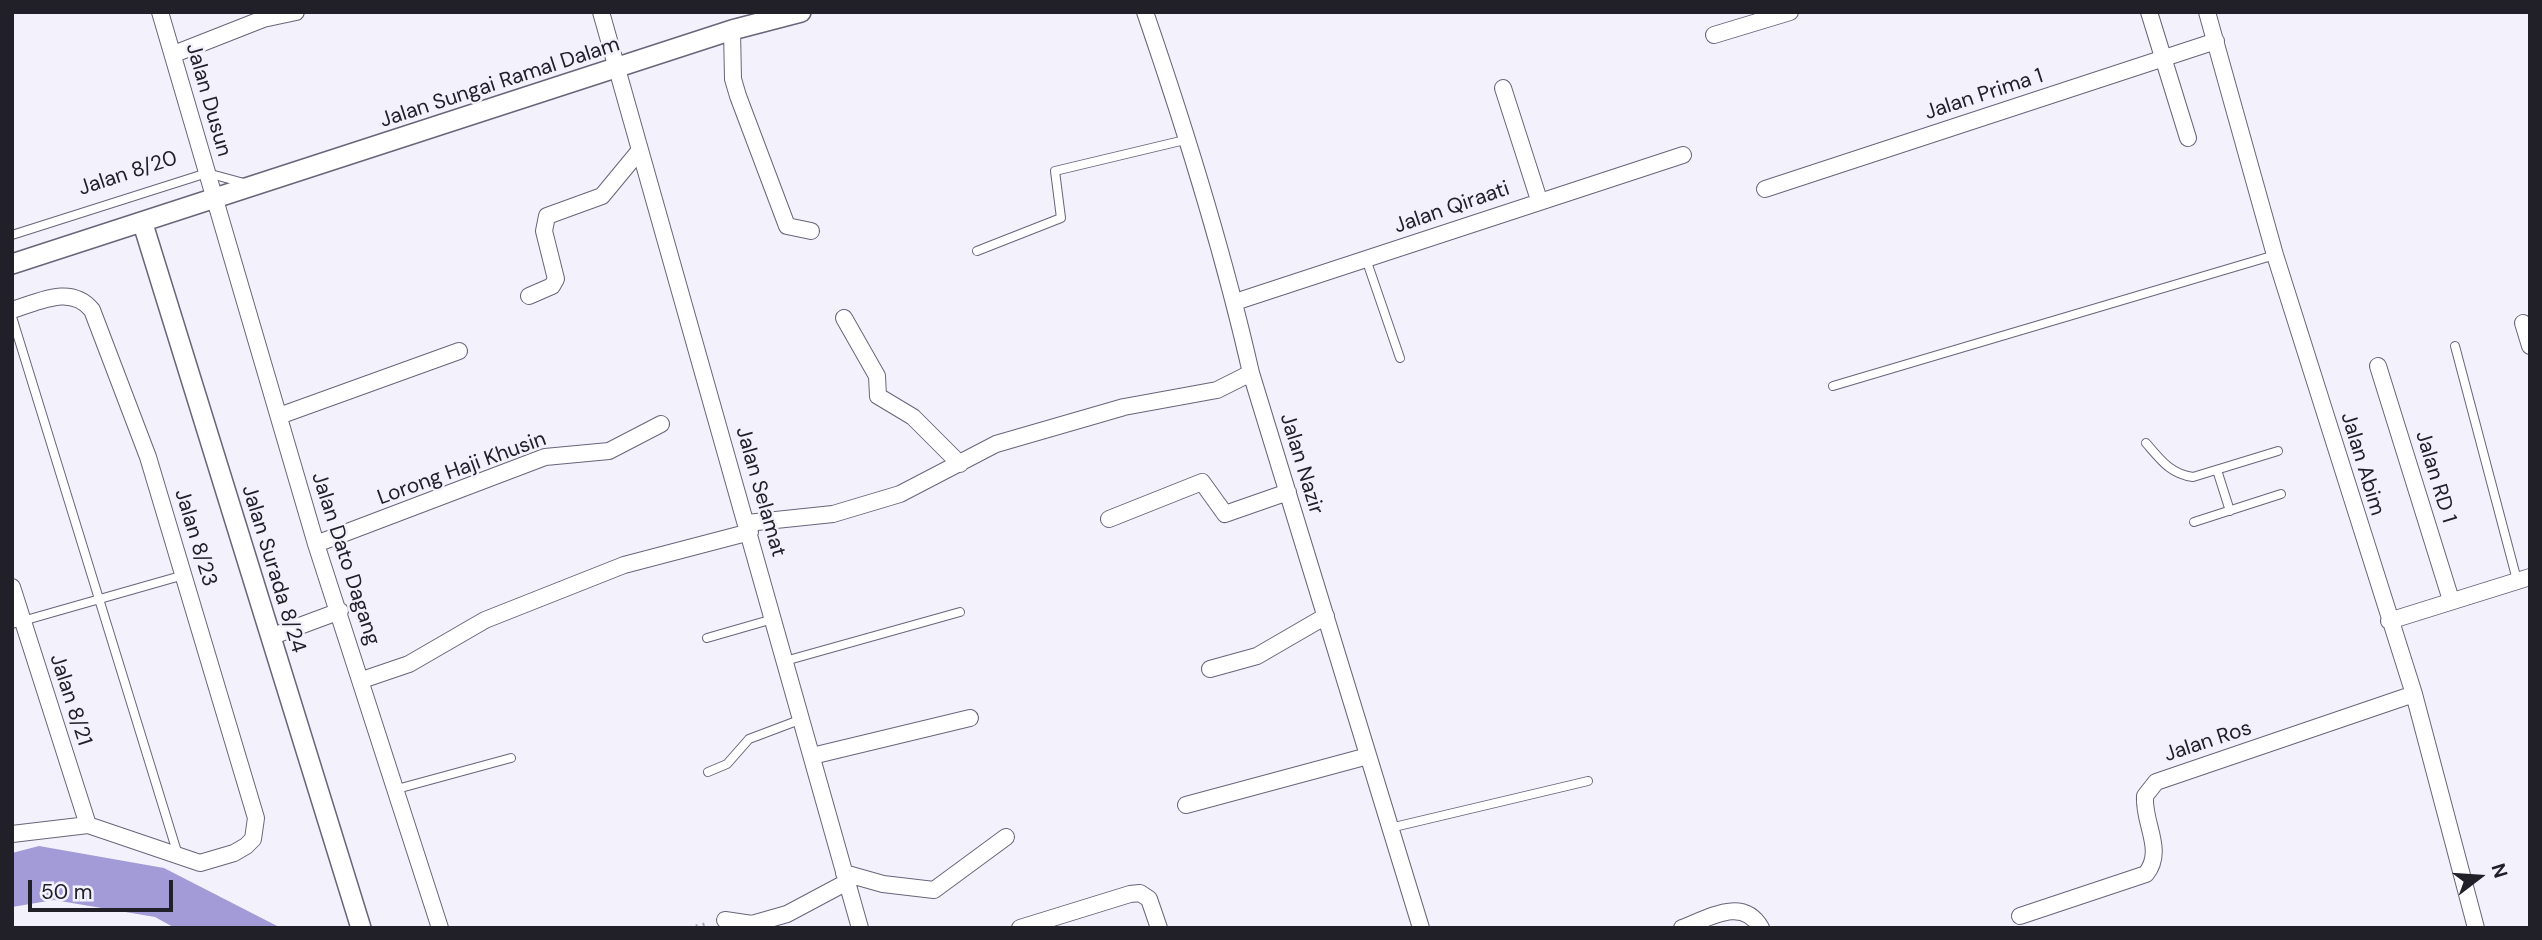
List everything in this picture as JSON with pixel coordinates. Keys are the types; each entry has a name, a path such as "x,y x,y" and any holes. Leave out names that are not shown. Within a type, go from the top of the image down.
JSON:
{"street":[{"name":"Jalan Dusun","path":"160,12 215,201"},
{"path":"174,54 263,19 296,12"},
{"name":"Jalan Selamat","path":"601,12 860,928"},
{"name":"Jalan Sungai Ramal Dalam","path":"215,201 732,30 801,12"},
{"name":"Jalan Nazir","path":"1145,12 1189,139 1235,302 1251,373 1421,928"},
{"path":"1714,35 1790,12"},
{"path":"2150,12 2188,138"},
{"name":"Jalan Abim","path":"2207,12 2275,255 2414,694 2476,928"},
{"path":"732,30 733,79 787,226 811,230"},
{"name":"Jalan Prima 1","path":"1765,189 2216,41"},
{"path":"1503,88 1539,200"},
{"path":"529,296 552,286 556,279 544,231 547,216 602,196 640,150"},
{"name":"Jalan Qiraati","path":"1235,302 1539,200 1683,155"},
{"path":"12,264 215,201"},
{"name":"Jalan Dato Dagang","path":"215,201 316,544 340,611 440,928"},
{"name":"Jalan Surada 8/24","path":"143,224 361,928"},
{"name":"Jalan 8/23","path":"12,310 61,296 73,295 84,300 99,326 148,457 184,575 256,818 253,839 234,853 200,863 178,855"},
{"path":"844,318 877,376 877,396 913,416 960,464"},
{"path":"2523,323 2530,346"},
{"path":"279,416 459,351"},
{"name":"Jalan RD 1","path":"2378,366 2451,600"},
{"path":"362,680 409,664 485,620 624,565 748,527 833,514 900,494 996,444 1124,407 1217,390 1251,373"},
{"name":"Lorong Haji Khusin","path":"316,544 545,457 609,451 661,424"},
{"path":"1109,519 1202,482 1225,514 1287,492"},
{"path":"2389,621 2524,579"},
{"name":"Jalan 8/21","path":"12,587 17,622 88,825"},
{"path":"270,637 340,611"},
{"path":"1210,669 1257,656 1326,616"},
{"name":"Jalan Ros","path":"2020,916 2146,874 2153,865 2155,855 2146,817 2145,796 2156,782 2414,694"},
{"path":"812,756 970,718"},
{"path":"1186,805 1368,756"},
{"path":"12,834 88,825 178,855"},
{"path":"725,920 752,924 787,914 846,878 934,890 1006,838"},
{"path":"1020,928 1130,894 1140,894 1149,899 1159,928"},
{"path":"1682,928 1740,909 1750,912 1762,928"}],"lane":[{"path":"977,251 1061,218 1055,171 1189,139"},
{"name":"Jalan 8/20","path":"12,234 207,173 257,187"},
{"path":"1833,386 2275,255"},
{"path":"1366,259 1400,358"},
{"path":"12,317 178,855"},
{"path":"2455,346 2524,579"},
{"path":"2146,443 2168,468 2179,475 2193,477 2278,451"},
{"path":"2217,470 2230,511"},
{"path":"2194,522 2281,495"},
{"path":"17,622 184,575"},
{"path":"785,660 960,612"},
{"path":"707,638 774,619"},
{"path":"708,772 726,764 749,739 802,719"},
{"path":"397,789 511,758"},
{"path":"1390,828 1588,780"}],"shaded area":[{"path":"39,846 164,868 281,928 175,928 155,917 54,900 12,907 12,853"}]}
